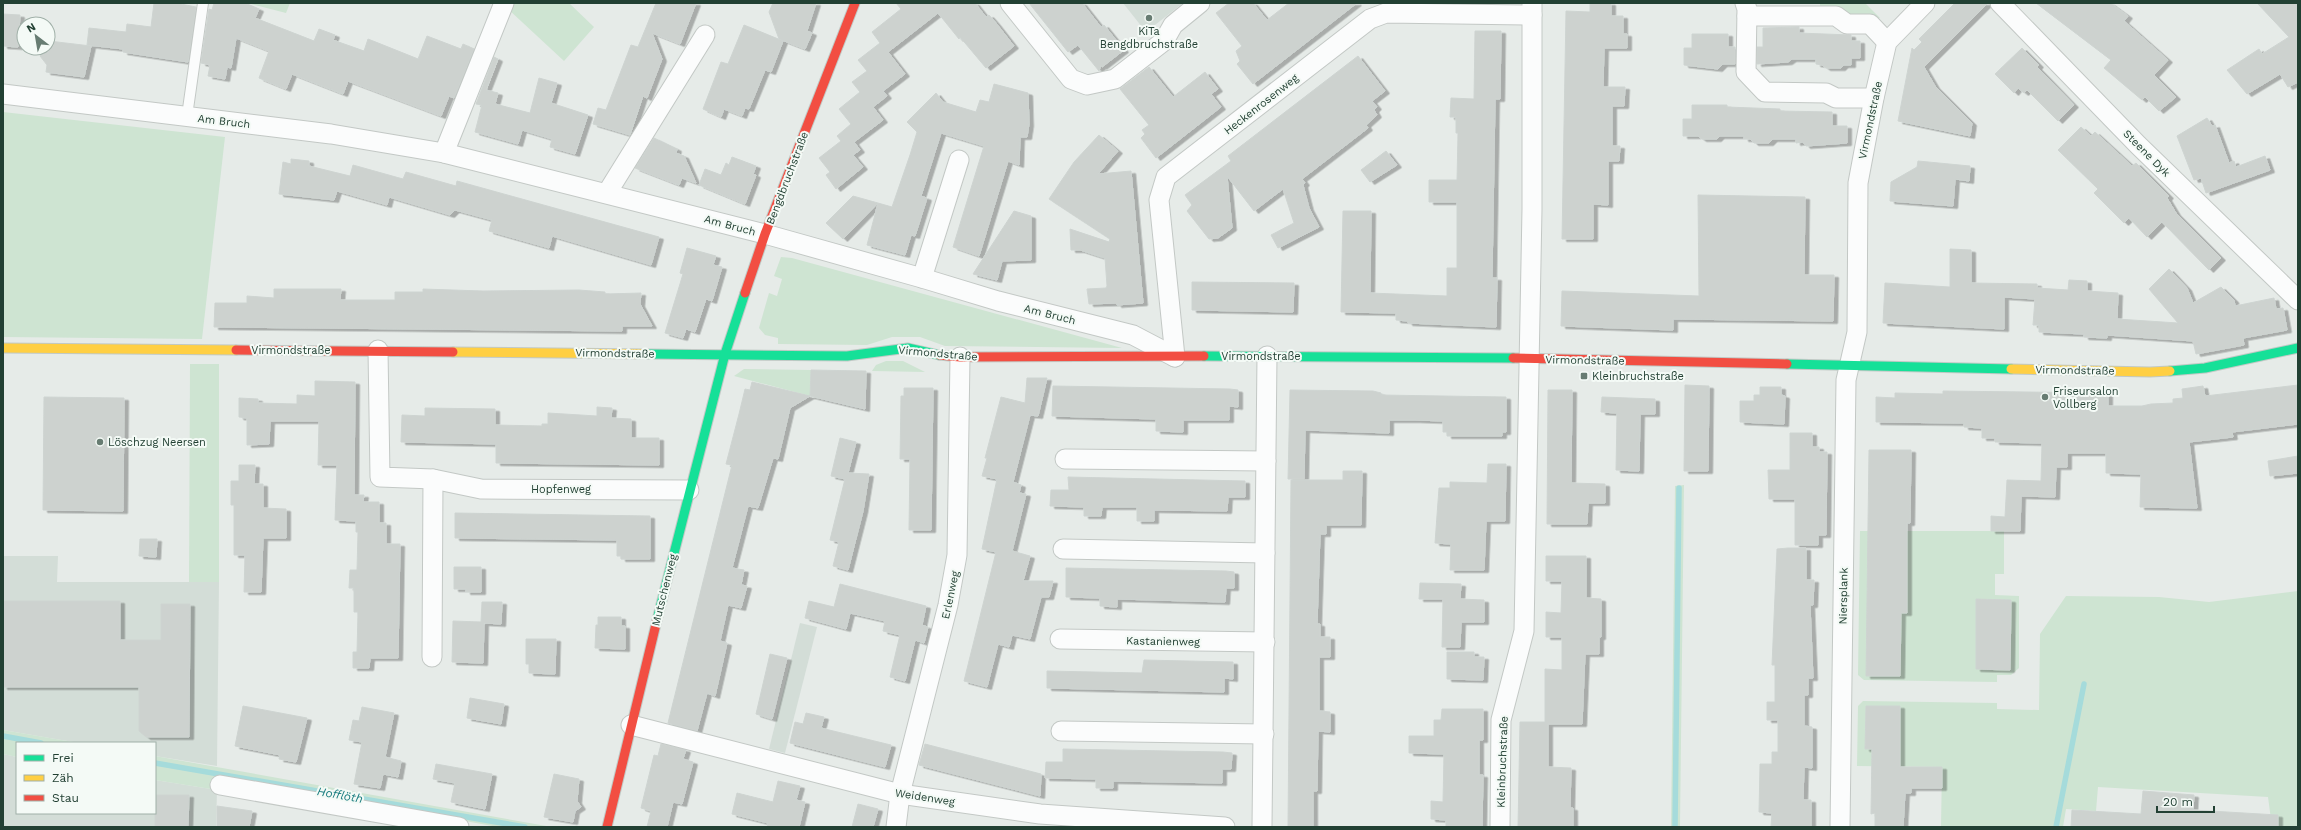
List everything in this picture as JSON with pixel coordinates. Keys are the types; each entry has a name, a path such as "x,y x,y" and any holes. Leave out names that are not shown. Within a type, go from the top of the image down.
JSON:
{"street":[{"path":"444,153 504,3"},
{"name":"Bengdbruchstraße","path":"725,354 765,234 855,3"},
{"path":"1010,3 1071,79 1087,85 1115,79 1164,41 1173,25 1200,3"},
{"path":"1874,98 1836,98 1826,93 1765,92 1746,72 1746,10 1836,16 1847,24 1870,24 1887,42 1925,3"},
{"name":"Steene Dyk","path":"2000,3 2138,145 2298,300"},
{"name":"Heckenrosenweg","path":"1175,356 1158,200 1166,177 1370,19 1386,13 1532,9"},
{"name":"Kleinbruchstraße","path":"1500,827 1501,720 1524,631 1532,209 1532,9"},
{"path":"607,193 705,34"},
{"name":"Virmondstraße","path":"1849,366 1857,332 1858,183 1874,98 1887,42"},
{"name":"Am Bruch","path":"3,94 331,134 444,153 765,234 998,301 1133,335 1175,356"},
{"path":"922,278 959,160"},
{"name":"Virmondstraße","path":"3,348 378,350 848,356 900,348 960,357 1267,356 1529,359 2166,372 2225,364 2298,348"},
{"name":"Hopfenweg","path":"378,350 380,477 433,479 481,489 689,490"},
{"name":"Mutschenweg","path":"607,827 689,490 725,354"},
{"path":"1262,827 1267,356"},
{"name":"Erlenweg","path":"896,827 900,794 948,605 956,562 959,528 960,357"},
{"name":"Niersplank","path":"1840,827 1846,380 1849,366"},
{"path":"1065,459 1266,461"},
{"path":"432,657 433,479"},
{"path":"1063,549 1265,552"},
{"name":"Kastanienweg","path":"1060,639 1265,642"},
{"name":"Weidenweg","path":"631,725 900,794 1040,814 1225,827"},
{"path":"1061,731 1264,734"},
{"path":"220,785 459,827"}],"lane":[{"path":"187,116 203,3"}],"shaded area":[{"name":"KiTa Bengdbruchstraße","path":"1123,3 1183,3 1146,32"},
{"path":"3,556 58,556 57,582 219,582 217,766 156,756 156,742 73,742 3,730"},
{"path":"800,623 817,627 785,753 769,749"},
{"path":"3,754 16,757 16,814 156,814 156,780 217,790 216,827 3,827"}],"green space":[{"path":"247,3 290,3 286,13"},
{"path":"509,3 569,3 594,27 564,61 507,8"},
{"path":"1820,3 1865,3 1880,18 1851,18 1820,12"},
{"path":"3,112 225,137 202,339 3,337"},
{"path":"781,257 792,258 1122,348 945,346 920,337 892,337 867,345 778,344 778,338 765,335 759,328 769,293 777,296 782,279 774,276"},
{"path":"886,361 903,361 925,372 872,371 876,365"},
{"path":"190,364 219,364 219,582 189,582"},
{"path":"744,369 811,370 810,396 734,376"},
{"path":"1684,485 1680,827 1671,827 1675,486"},
{"path":"1860,531 2004,531 2004,574 1995,574 1995,595 2019,596 2019,668 2011,675 1997,675 1997,682 1864,680 1858,675"},
{"path":"2298,591 2298,827 2272,827 2268,797 2098,787 2096,811 2066,809 2063,827 1941,827 1942,767 1857,766 1858,706 1863,701 1997,703 1997,709 2039,710 2040,634 2066,596 2159,597 2209,602"},
{"path":"3,730 73,742 16,742 16,757 3,754"},
{"path":"156,756 552,827 498,827 218,776 217,790 156,780"}],"building":[{"path":"154,3 176,3 196,7 188,62 123,52 123,49 87,45 89,28 126,32 127,24 151,27"},
{"path":"214,3 245,3 259,9 255,18 314,41 319,29 335,35 333,40 364,51 368,39 418,59 427,36 461,49 463,44 474,49 454,98 449,96 441,116 348,81 343,94 292,74 286,89 259,78 269,51 236,38 231,68 227,67 225,79 208,76 210,65 201,63 209,9 212,10"},
{"path":"656,3 696,3 680,44 652,33 662,59 647,98 643,96 630,135 593,124 598,108 606,110 631,45 638,47"},
{"path":"773,3 816,3 807,31 812,33 805,49 779,39 769,12"},
{"path":"896,3 975,3 986,17 989,15 1014,46 986,68 960,37 959,39 938,13 888,52 905,74 883,91 887,96 873,107 883,120 854,142 860,150 853,155 863,167 836,189 826,175 830,172 819,158 841,141 837,136 851,124 839,109 860,92 852,82 867,71 858,60 880,43 872,32 901,9"},
{"path":"1029,3 1082,3 1101,27 1104,25 1124,50 1102,67 1101,65 1099,71 1078,45 1068,52"},
{"path":"1229,3 1253,3 1267,20 1289,3 1357,3 1253,84 1237,64 1240,61 1236,51 1242,46 1216,13"},
{"path":"1590,3 1611,3 1611,16 1623,16 1623,34 1627,34 1627,48 1604,48 1603,87 1625,87 1624,106 1612,106 1612,146 1620,146 1619,161 1608,161 1608,205 1593,204 1593,239 1562,239 1566,11 1590,12"},
{"path":"1955,3 1988,3 1924,67 1935,86 1972,123 1970,136 1898,121 1912,48 1914,50 1922,42 1919,39"},
{"path":"2036,3 2110,3 2128,16 2124,21 2168,60 2154,75 2176,97 2159,111 2145,97 2142,100 2104,68 2111,60"},
{"path":"2257,3 2298,3 2298,82 2288,87 2280,74 2247,94 2227,70 2259,49 2262,54 2289,37"},
{"path":"3,14 20,15 16,16 16,47 3,46"},
{"path":"744,25 783,41 771,72 765,70 749,109 745,108 742,116 724,109 721,117 703,109 721,62 728,64"},
{"path":"1799,27 1799,33 1851,35 1851,41 1860,41 1860,58 1851,58 1851,65 1844,65 1841,68 1826,68 1822,65 1816,64 1816,59 1792,59 1788,62 1757,64 1757,47 1763,47 1763,28"},
{"path":"1475,31 1501,31 1500,99 1495,99 1492,278 1497,278 1496,327 1408,323 1408,321 1396,320 1396,313 1341,312 1343,211 1371,211 1370,293 1447,296 1447,268 1457,268 1457,202 1429,202 1429,180 1457,180 1458,133 1456,133 1456,117 1450,117 1451,98 1474,99"},
{"path":"1692,34 1728,34 1728,47 1735,47 1735,64 1723,64 1718,69 1684,65 1684,48 1692,48"},
{"path":"56,42 91,46 84,77 46,72 47,65 40,56 56,56"},
{"path":"2022,48 2039,65 2037,67 2074,105 2058,121 2027,90 2024,93 2018,88 2014,93 1995,74"},
{"path":"1358,56 1385,91 1372,101 1377,107 1374,110 1377,115 1366,125 1368,128 1302,179 1305,183 1303,185 1309,208 1319,227 1278,248 1271,235 1294,223 1283,189 1254,211 1227,176 1232,228 1218,238 1209,239 1187,211 1192,205 1185,195 1231,161 1228,156"},
{"path":"494,57 498,59 486,90 498,93 495,104 530,113 539,78 557,83 551,103 588,115 575,154 550,147 552,139 522,130 518,144 475,132 482,105 476,104"},
{"path":"1149,67 1173,97 1205,72 1218,89 1211,94 1221,107 1156,158 1141,138 1145,134 1142,130 1149,125 1120,89"},
{"path":"994,84 1028,93 1029,124 1027,137 1020,137 1019,165 1008,161 979,256 953,247 984,146 941,133 921,196 927,198 915,236 911,235 905,255 867,245 878,203 892,207 910,155 917,132 907,122 936,93 943,102 976,112 980,100 989,102"},
{"path":"1692,105 1727,105 1727,107 1780,109 1780,111 1832,112 1832,126 1847,126 1847,143 1806,146 1803,142 1796,143 1796,139 1773,139 1769,143 1754,143 1750,139 1744,139 1744,136 1720,136 1717,139 1702,139 1698,136 1683,136 1683,119 1692,119"},
{"path":"2207,118 2212,126 2215,125 2229,163 2234,161 2236,167 2265,156 2270,170 2206,193 2201,178 2194,180 2177,136"},
{"path":"2081,127 2091,136 2095,132 2132,166 2136,163 2169,196 2167,198 2176,213 2221,258 2209,270 2162,222 2147,237 2129,218 2124,223 2094,193 2098,189 2058,150"},
{"path":"1099,135 1118,151 1098,174 1131,171 1143,303 1117,305 1117,303 1089,304 1087,289 1106,288 1107,286 1105,258 1080,250 1071,250 1070,229 1109,242 1110,239 1049,199 1074,162"},
{"path":"654,138 677,149 676,153 684,156 696,183 682,178 679,185 635,168"},
{"path":"1386,151 1397,165 1370,182 1361,170"},
{"path":"732,157 756,166 753,174 756,175 745,204 699,185 705,169 721,175 726,163 729,165"},
{"path":"291,159 309,161 309,166 350,176 353,165 403,179 406,172 456,186 457,181 659,237 651,265 552,236 549,248 489,231 492,220 455,210 450,215 389,197 387,205 337,191 334,200 279,194 283,162 291,164"},
{"path":"1918,161 1970,166 1969,181 1955,179 1953,206 1890,201 1891,182 1917,167"},
{"path":"1698,195 1805,197 1804,275 1834,275 1833,321 1673,319 1673,330 1561,326 1562,291 1699,296"},
{"path":"853,196 878,203 843,239 826,223"},
{"path":"1014,211 1031,216 1031,260 1002,261 997,280 973,274"},
{"path":"687,248 716,256 713,265 722,267 712,301 706,299 695,332 686,329 683,338 665,333 683,274 680,273"},
{"path":"1950,249 1971,250 1971,283 2037,284 2037,288 2068,290 2069,280 2087,281 2087,291 2118,293 2117,319 2178,323 2149,289 2169,269 2187,288 2193,303 2221,287 2234,300 2235,306 2274,298 2276,309 2283,308 2287,330 2243,338 2244,345 2196,354 2193,341 2107,335 2107,338 2084,337 2084,334 2039,332 2039,325 2033,325 2035,299 2004,297 2004,329 1883,323 1885,283 1950,287"},
{"path":"1192,282 1294,283 1293,312 1192,310"},
{"path":"274,289 341,289 340,300 395,300 395,292 423,292 423,289 483,291 579,290 605,292 605,294 641,293 640,304 652,326 622,326 622,331 214,327 215,303 247,303 247,296 274,298"},
{"path":"811,370 866,371 865,409 810,396"},
{"path":"1027,378 1047,378 1038,416 1030,415 1013,482 1021,485 1019,493 1026,494 1012,551 1030,556 1023,581 1053,581 1049,597 1041,597 1030,639 1012,635 1009,647 998,644 987,687 964,681 996,552 982,549 997,479 982,476 987,458 985,458 1001,397 1025,403"},
{"path":"315,381 355,382 354,495 364,495 363,502 379,502 379,523 386,523 386,544 400,544 398,658 370,658 369,668 353,668 353,652 357,652 358,612 354,612 354,588 349,588 350,570 357,570 358,532 356,532 356,521 335,520 337,465 318,465 319,421 270,421 269,444 247,445 247,418 239,417 239,398 258,399 258,403 297,404 297,395 315,396"},
{"path":"752,382 810,396 790,408 778,459 773,458 758,508 748,506 732,568 744,570 741,585 747,586 741,608 728,605 720,641 727,643 715,696 707,693 697,731 668,723 732,465 726,464 745,389 750,390"},
{"path":"1685,385 1709,386 1708,471 1684,471"},
{"path":"2298,385 2298,424 2232,432 2233,437 2189,442 2197,508 2140,507 2141,474 2106,473 2106,453 2067,453 2067,467 2056,467 2055,497 2021,496 2020,531 1991,531 1991,516 2005,517 2007,480 2041,481 2042,443 1995,442 1995,438 1982,438 1982,428 1964,427 1964,423 1876,422 1876,397 1895,398 1895,393 1943,394 1943,391 2108,393 2108,406 2142,406 2173,403 2173,399 2183,398 2182,389 2203,386 2205,396"},
{"path":"1053,386 1230,389 1238,390 1238,407 1229,406 1229,420 1183,420 1183,432 1156,431 1156,419 1052,416"},
{"path":"1760,387 1781,387 1781,395 1785,396 1784,424 1740,422 1740,401 1754,401 1754,395 1760,395"},
{"path":"904,388 933,388 931,530 909,530 910,459 900,459 901,396 904,396"},
{"path":"1290,390 1373,391 1381,393 1381,395 1506,397 1506,432 1502,432 1502,436 1447,436 1447,432 1443,432 1443,421 1416,420 1389,420 1389,433 1305,430 1304,479 1288,479"},
{"path":"1548,390 1572,390 1571,483 1605,484 1605,503 1588,503 1587,524 1547,524"},
{"path":"44,397 124,398 123,511 43,510"},
{"path":"1602,397 1655,399 1655,414 1640,414 1639,471 1616,470 1617,413 1601,412"},
{"path":"597,407 612,408 611,418 631,419 631,438 659,438 659,465 496,463 496,444 401,442 402,415 425,416 425,408 495,409 495,425 542,426 542,424 548,424 548,413 597,416"},
{"path":"1790,433 1812,433 1812,447 1819,447 1819,452 1827,452 1826,535 1818,535 1818,545 1795,545 1795,499 1769,499 1768,470 1790,470"},
{"path":"840,438 856,442 848,473 869,474 863,511 848,570 833,566 839,542 830,540 845,479 831,476"},
{"path":"1869,450 1911,450 1910,523 1907,523 1907,613 1901,613 1900,676 1866,676"},
{"path":"2298,456 2298,473 2270,476 2268,461"},
{"path":"1488,464 1506,464 1505,521 1486,521 1484,570 1450,570 1451,544 1435,543 1439,488 1450,488 1450,482 1487,483"},
{"path":"239,465 255,465 254,484 263,484 263,508 286,509 286,538 263,538 261,592 244,592 245,555 234,555 234,505 231,505 231,481 239,481"},
{"path":"1343,471 1362,471 1361,525 1326,525 1326,534 1320,534 1317,624 1320,624 1320,637 1330,637 1330,657 1319,657 1319,711 1330,712 1330,732 1318,731 1317,791 1313,791 1313,827 1288,827 1291,480 1343,480"},
{"path":"1068,477 1245,481 1245,497 1228,497 1227,511 1154,510 1154,521 1137,521 1137,507 1102,507 1101,516 1084,516 1084,507 1050,506 1051,490 1069,490"},
{"path":"455,513 650,516 650,559 621,559 621,556 617,556 617,540 455,538"},
{"path":"140,539 157,539 156,557 139,556"},
{"path":"1806,548 1806,580 1814,580 1813,605 1810,605 1813,678 1808,678 1808,695 1804,695 1804,726 1812,727 1812,768 1804,767 1803,800 1811,800 1811,827 1771,827 1772,813 1759,812 1760,764 1772,764 1772,752 1778,752 1778,720 1767,720 1767,702 1775,702 1775,665 1772,665 1777,549"},
{"path":"1546,556 1586,556 1586,598 1601,599 1601,637 1599,637 1599,654 1585,654 1582,724 1548,724 1548,767 1571,768 1570,808 1573,808 1573,827 1518,827 1520,722 1545,722 1545,669 1562,670 1562,637 1546,637 1546,612 1561,613 1562,581 1546,581"},
{"path":"454,567 481,567 481,592 466,592 466,589 454,589"},
{"path":"1066,568 1226,571 1234,572 1234,588 1226,588 1225,602 1117,599 1117,607 1100,606 1100,598 1066,597"},
{"path":"1420,583 1461,584 1460,599 1484,600 1484,622 1461,622 1460,647 1442,647 1443,599 1419,599"},
{"path":"840,584 926,606 922,625 928,627 924,643 915,640 905,681 890,677 900,635 883,631 885,621 850,613 846,629 805,618 809,601 834,607"},
{"path":"1976,599 2011,600 2010,670 1976,669"},
{"path":"3,601 120,601 120,640 161,640 161,604 190,604 189,737 146,737 139,731 139,687 3,687"},
{"path":"482,602 502,602 501,624 484,623 483,663 452,662 453,621 481,622"},
{"path":"598,617 621,617 621,626 625,626 625,649 595,648 596,625 598,625"},
{"path":"526,639 556,639 555,674 529,673 529,664 526,664"},
{"path":"1447,652 1474,652 1474,657 1484,657 1483,680 1447,679"},
{"path":"770,654 787,658 772,719 756,714"},
{"path":"1144,660 1233,662 1233,679 1224,678 1224,692 1047,688 1047,671 1142,673"},
{"path":"470,698 504,704 501,724 467,718"},
{"path":"243,706 307,718 296,762 279,759 280,755 235,746"},
{"path":"1866,706 1900,706 1900,767 1942,767 1942,788 1911,788 1911,793 1905,793 1903,827 1875,827 1875,813 1871,814 1872,749 1865,749"},
{"path":"362,707 394,713 385,757 401,761 398,777 383,774 380,788 354,784 362,742 349,740 353,720 359,721"},
{"path":"1442,709 1483,709 1483,740 1479,740 1479,775 1483,775 1482,827 1446,827 1446,820 1431,819 1431,801 1443,802 1444,754 1409,753 1409,736 1434,736 1434,720 1441,720"},
{"path":"806,713 824,717 821,728 891,745 885,767 790,743 795,722 803,724"},
{"path":"661,744 686,750 683,759 693,762 682,804 673,802 667,827 647,827 651,811 641,808 654,755 658,756"},
{"path":"925,744 1041,774 1040,796 919,765"},
{"path":"1063,749 1232,753 1231,769 1222,769 1222,783 1113,781 1113,788 1096,788 1096,779 1045,778 1046,762 1063,762"},
{"path":"436,764 492,774 485,809 451,802 455,783 433,779"},
{"path":"554,774 579,779 577,801 581,807 575,811 573,822 544,817"},
{"path":"778,781 800,786 796,800 805,802 799,827 767,827 768,823 732,814 737,793 773,802"},
{"path":"2143,791 2194,795 2193,810 2278,815 2278,827 2071,827 2072,810 2141,814"},
{"path":"156,795 189,795 188,827 155,827"},
{"path":"858,804 878,809 873,827 852,827"},
{"path":"217,806 252,811 249,827 217,827"}],"waterway":[{"path":"1675,827 1679,488"},
{"path":"2056,827 2084,684"},
{"name":"Hofflöth","path":"3,736 36,742"},
{"name":"Hofflöth","path":"156,763 525,827"}],"traffic: fast":[{"path":"657,620 725,354 745,293"},
{"path":"647,354 847,356 908,348 939,355"},
{"path":"2170,371 2205,368 2298,348"},
{"path":"1204,356 1513,358"},
{"path":"1787,364 2011,369"}],"traffic: slow":[{"path":"3,348 236,350"},
{"path":"453,352 647,354"},
{"path":"2011,369 2150,372 2170,371"}],"traffic: jam":[{"path":"745,293 765,234 855,3"},
{"path":"236,350 453,352"},
{"path":"939,355 960,357 1204,356"},
{"path":"1513,358 1787,364"},
{"path":"607,827 657,620"}],"place":[{"name":"KiTa Bengdbruchstraße","path":"1149,18"},
{"name":"Kleinbruchstraße","path":"1584,376"},
{"name":"Friseursalon Vollberg","path":"2045,397"},
{"name":"Löschzug Neersen","path":"100,442"}]}
